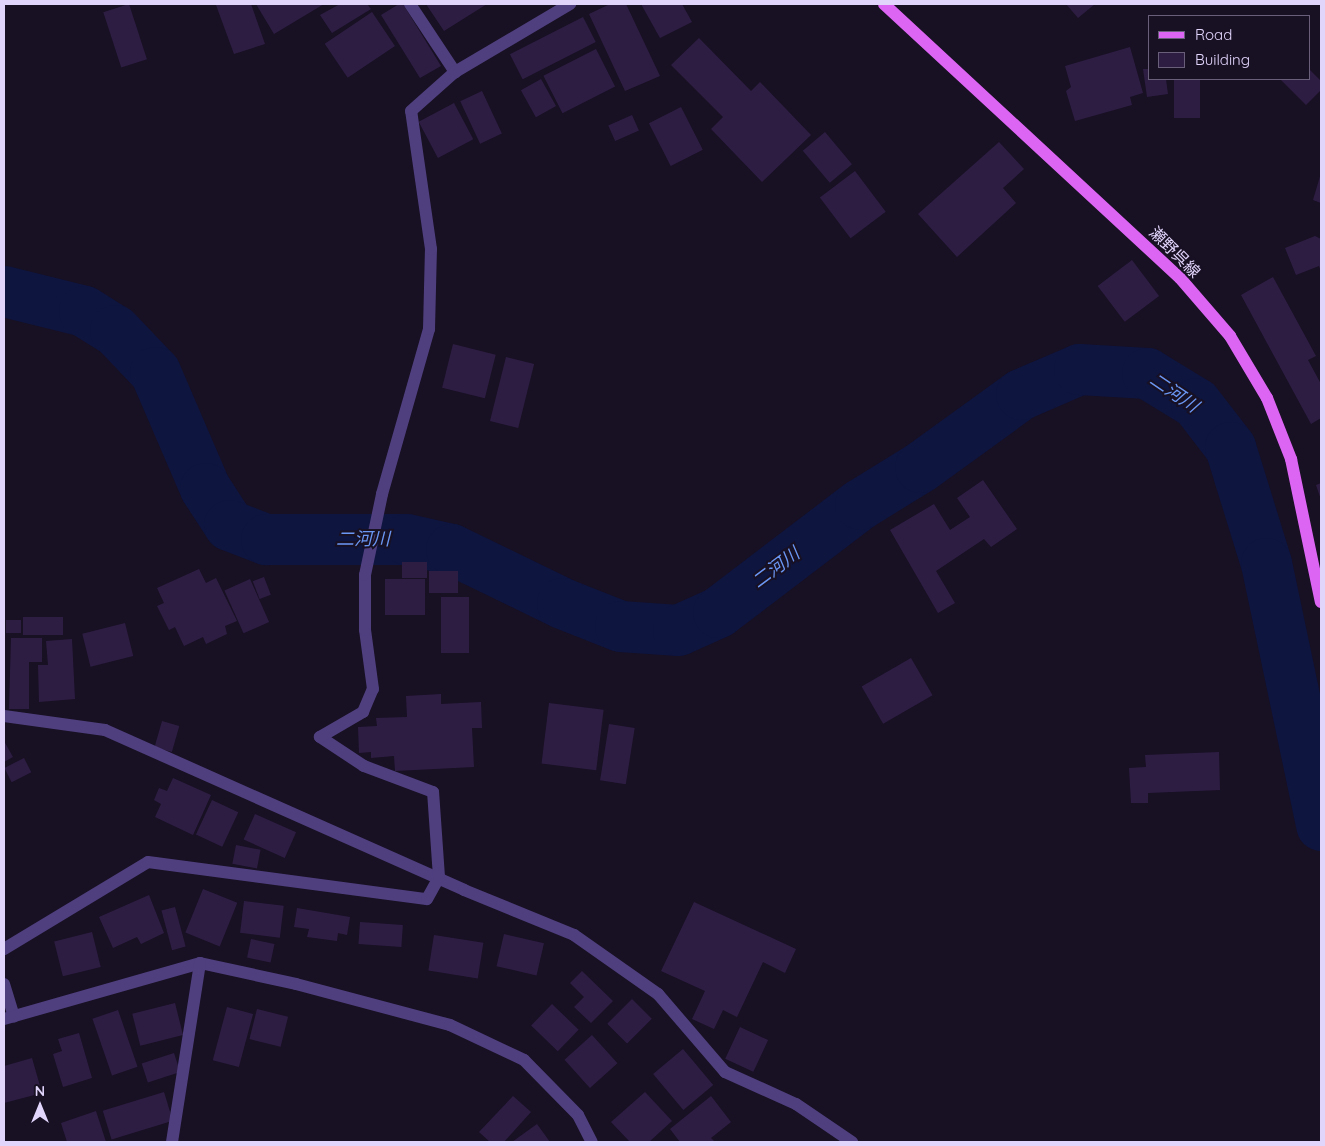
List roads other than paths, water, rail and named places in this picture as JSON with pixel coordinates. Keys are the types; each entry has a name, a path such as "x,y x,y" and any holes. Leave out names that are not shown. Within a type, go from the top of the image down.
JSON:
{"main road":[{"name":"瀬野呉線","path":"884,4 1180,278 1230,336 1267,398 1290,459 1321,602"}],"street":[{"path":"410,4 455,72"},
{"path":"4,949 148,862 427,899 439,877 433,792 364,766 320,737 363,712 373,689 365,630 366,575 382,494 429,329 431,249 411,111 455,72 570,4"},
{"path":"4,716 105,730 439,877 464,890 574,935 658,994 725,1072 796,1104 852,1142"},
{"path":"172,1142 200,963"},
{"path":"4,984 9,1017 200,963 296,984 450,1025 524,1060 578,1115 592,1142"}],"waterway":[{"name":"二河川","path":"4,291 84,311 115,330 155,372 205,488 229,525 266,539 406,539 451,549 562,603 620,626 678,630 718,612 860,504 920,467 1021,394 1079,369 1147,373 1196,403 1230,447 1266,563 1321,825"}]}
